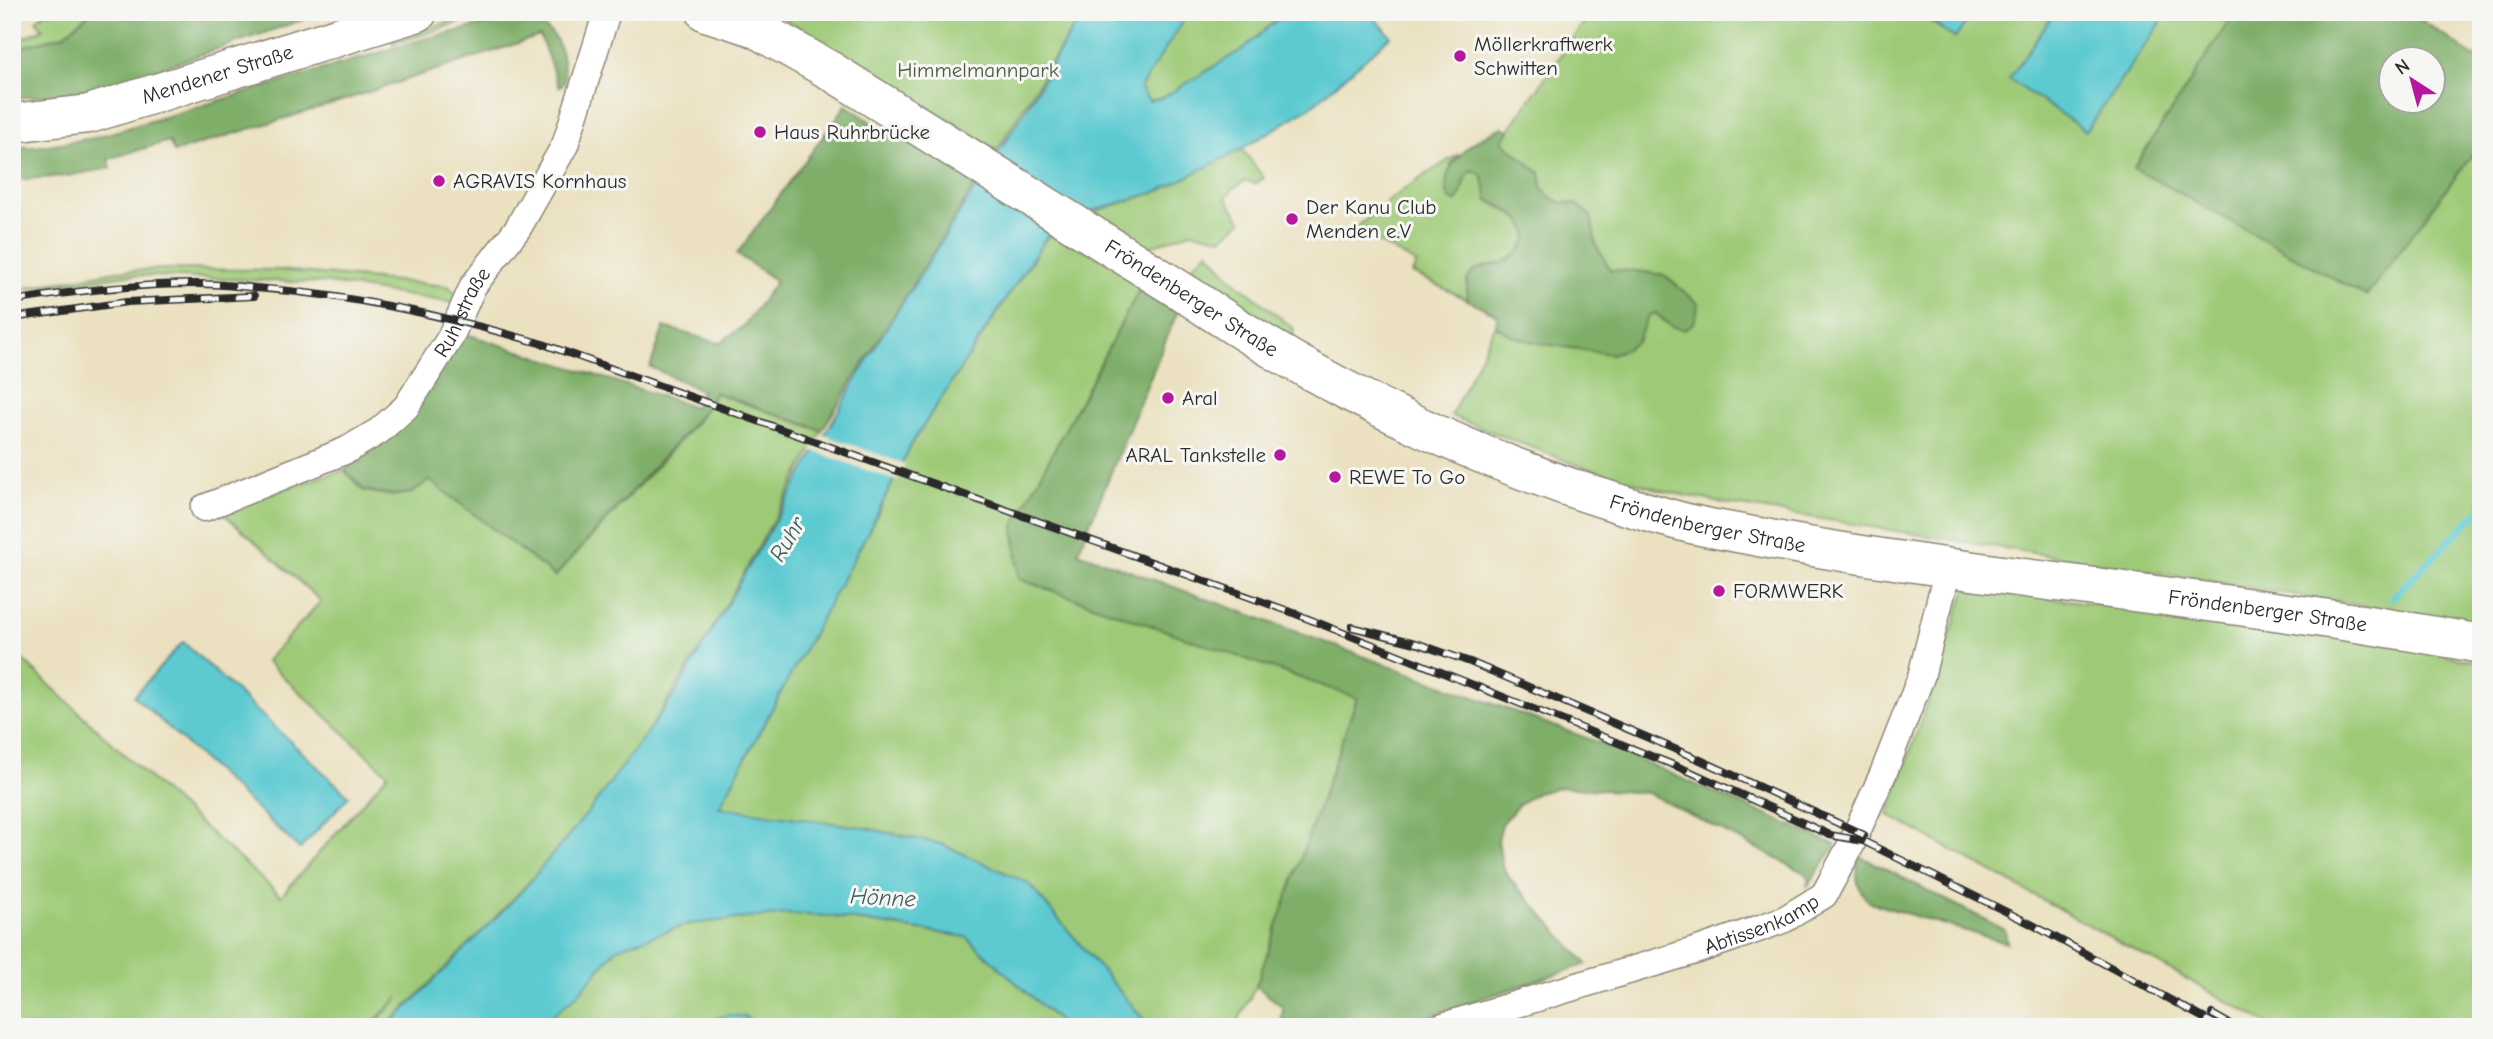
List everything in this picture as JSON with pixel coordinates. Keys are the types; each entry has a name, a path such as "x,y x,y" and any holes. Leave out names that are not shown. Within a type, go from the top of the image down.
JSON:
{"main road":[{"name":"Mendener Straße","path":"12,123 89,114 418,12"},
{"name":"Fröndenberger Straße","path":"706,12 753,27 870,94 1232,326 1401,418 1493,460 1682,522 1813,547 1948,568 2377,625 2481,644"}],"street":[{"name":"Ruhrstraße","path":"204,508 347,450 379,430 406,407 450,338 473,286 518,228 565,145 607,12"},
{"name":"Abtissenkamp","path":"1440,1027 1723,942 1785,919 1825,894 1883,774 1921,677 1948,568"}],"green space":[{"path":"43,12 90,13 64,35 18,48 12,47 12,25 23,38 43,29 36,20"},
{"path":"91,12 325,12 112,85 56,95 12,98 12,47 18,48 64,35"},
{"path":"513,12 474,18 393,44 391,40 466,17"},
{"name":"Himmelmannpark","path":"774,12 1083,12 997,150"},
{"path":"1189,12 1286,12 1243,49 1162,98 1149,101 1140,88"},
{"path":"1591,12 1917,12 1955,38 1973,12 2055,12 2010,79 2086,131 2168,12 2235,12 2134,168 2366,296 2481,143 2481,628 2371,607 1722,503 1664,491 1577,465 1451,416 1495,326 1515,337 1643,325 1648,316 1655,313 1671,326 1664,275 1610,270 1596,245 1591,216 1577,204 1560,202 1548,196 1542,187 1540,173 1501,141"},
{"path":"2235,12 2410,12 2481,61 2481,143 2366,296 2134,168"},
{"path":"521,18 544,27 556,40 563,58 565,82 559,87 540,36 174,152 169,141 108,159 111,168 66,176 12,180 12,147 35,147 94,138 421,40"},
{"path":"912,97 997,150 822,430 714,392 700,416 555,576 429,480 412,493 393,495 364,490 345,470 412,413 460,332 695,407 701,390 650,367 664,327 719,343 745,325 776,281 737,254 846,105 889,134"},
{"path":"1503,127 1509,131 1502,141 1540,173 1542,187 1548,196 1560,202 1577,204 1591,216 1596,245 1610,270 1664,275 1698,303 1691,325 1684,330 1671,326 1655,313 1648,316 1637,342 1611,354 1515,337 1495,326 1498,315 1468,300 1467,283 1471,274 1482,267 1512,258 1521,249 1526,238 1526,230 1518,217 1488,200 1482,175 1471,170 1456,202 1449,199 1446,187 1453,164 1461,154 1470,145"},
{"path":"1242,149 1264,178 1255,184 1245,181 1234,188 1226,198 1242,221 1222,238 1191,232 1149,247 1090,213 1159,191"},
{"path":"1459,154 1451,164 1456,202 1471,170 1482,175 1488,200 1520,219 1527,228 1526,241 1517,255 1504,262 1482,267 1467,280 1468,300 1412,273 1417,264 1355,229 1405,189"},
{"path":"1051,231 1142,280 1014,526 1019,579 1358,698 1256,986 1235,1027 1150,1027 1028,883 941,844 860,827 718,808 868,532 912,443"},
{"path":"1208,251 1232,279 1294,329 1292,339 1187,271"},
{"path":"280,270 448,286 457,294 453,303 328,283 128,275 16,290 116,271"},
{"path":"1139,290 1177,313 1078,552 1600,743 1836,845 1807,887 1809,879 1805,873 1648,793 1561,787 1537,793 1519,804 1502,824 1498,840 1502,865 1511,880 1587,964 1388,1027 1281,1027 1283,1007 1256,986 1357,698 1019,579 1014,526"},
{"path":"715,393 822,431 714,626 655,721 623,766 590,811 542,868 386,1027 378,1020 399,997 368,1027 12,1027 12,650 281,896 388,774 266,661 321,601 223,513 271,493 344,470 363,491 393,496 412,493 429,479 555,577 679,442 701,416"},
{"path":"1967,587 2372,640 2481,662 2481,1027 2274,1027 1888,815"},
{"path":"1858,855 2005,930 2007,943 1871,903 1859,888"},
{"path":"786,914 829,916 967,937 1065,1027 539,1027 578,994 617,948 688,924"}],"water":[{"path":"1083,12 1189,12 1140,88 1149,101 1162,98 1243,49 1286,12 1369,12 1391,36 1312,106 1242,149 1159,191 1056,222 912,443 868,532 719,807 860,827 941,844 1028,883 1150,1027 1065,1027 966,937 829,916 786,914 688,924 617,948 578,994 539,1027 388,1027 522,891 590,810 676,693 882,335 1024,112"},
{"path":"1917,12 1973,12 1955,38"},
{"path":"2055,12 2168,12 2086,131 2009,79"},
{"path":"183,642 349,796 300,849 134,696"},
{"path":"728,1015 746,1017 755,1027 688,1027"}],"pier":[{"path":"821,434 905,464 897,481 811,450"}],"waterway":[{"path":"2393,597 2481,509"}],"railway":[{"path":"12,301 128,287 227,285 293,291 365,302 437,316 543,344 1291,612 1691,772 1830,835 1863,841 2031,924 2220,1027"},
{"path":"12,318 127,302 254,296"},
{"path":"1352,627 1419,644 1470,662 1698,759 1864,835"},
{"path":"2212,1014 2235,1027"}],"place":[{"name":"Möllerkraftwerk Schwitten","path":"1460,56"},
{"name":"Haus Ruhrbrücke","path":"760,132"},
{"name":"AGRAVIS Kornhaus","path":"439,181"},
{"name":"Der Kanu Club Menden e.V","path":"1292,219"},
{"name":"Aral","path":"1168,398"},
{"name":"ARAL Tankstelle","path":"1280,455"},
{"name":"REWE To Go","path":"1335,477"},
{"name":"FORMWERK","path":"1719,591"}],"water label":[{"name":"Ruhr","path":"787,539"},
{"name":"Hönne","path":"883,897"}]}
